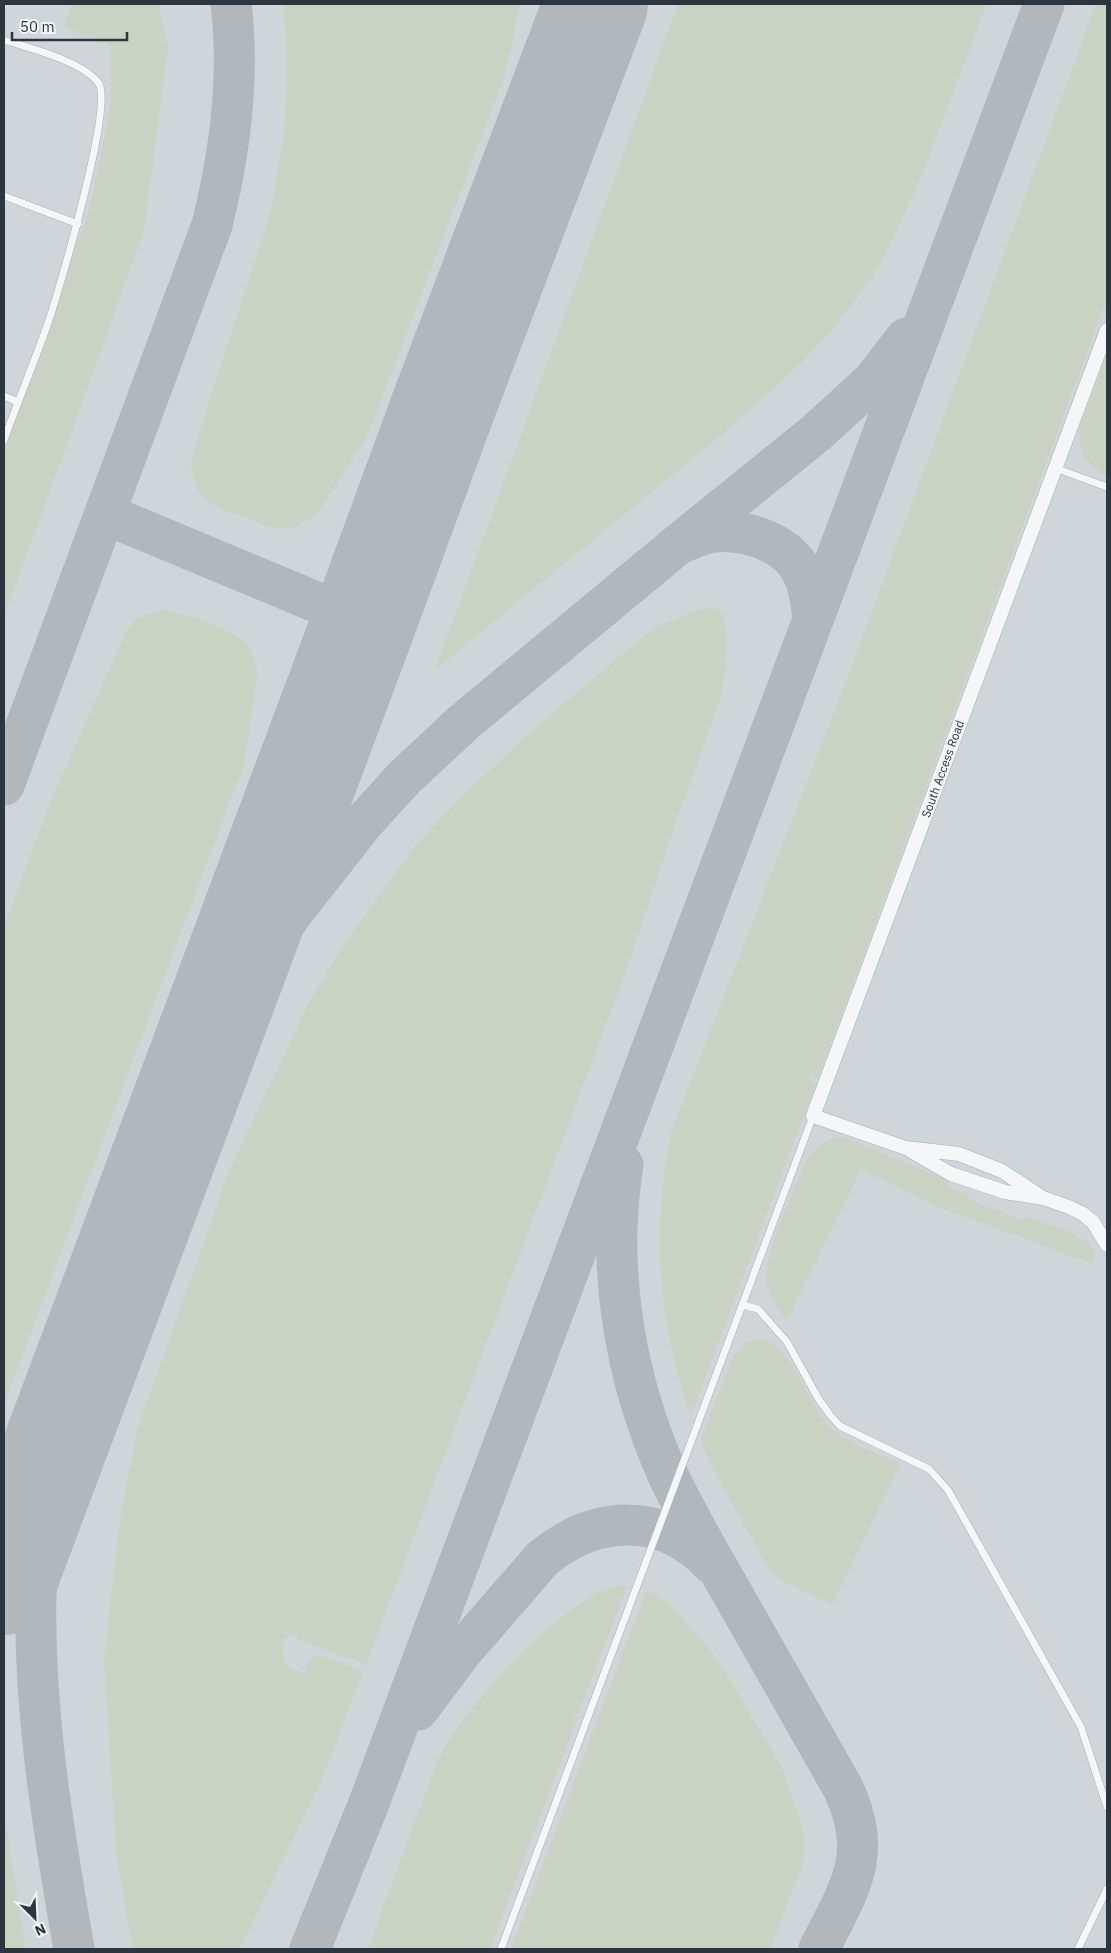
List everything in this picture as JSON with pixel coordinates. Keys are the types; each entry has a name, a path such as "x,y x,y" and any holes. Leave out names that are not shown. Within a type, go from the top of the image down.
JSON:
{"street":[{"name":"South Access Road","path":"813,1116 1107,330"},
{"path":"813,1116 906,1148 951,1174 1005,1192 1043,1198 1069,1207 1093,1222 1107,1244"},
{"path":"906,1148 959,1154 1002,1171 1043,1198"}],"lane":[{"path":"4,40 53,56 83,70 99,85 102,101 97,136 78,224 4,440"},
{"path":"4,196 78,224"},
{"path":"4,396 18,402"},
{"path":"1055,468 1107,487"},
{"path":"501,1949 813,1116"},
{"path":"743,1305 758,1309 787,1342 818,1398 840,1426 929,1469 948,1490 1081,1727 1107,1807"},
{"path":"1078,1949 1107,1889"}],"shaded area":[{"path":"4,4 1107,4 1107,1949 4,1949"},
{"path":"72,4 158,4 168,47 144,231 4,616 4,441 89,211 111,103 111,46 64,26"},
{"path":"283,4 520,4 505,75 368,435 318,513 297,527 278,529 220,509 206,501 198,491 191,470 193,454 207,407 265,231 273,199 284,134 287,87"},
{"path":"678,4 987,4 920,180 896,232 873,276 839,322 803,361 736,423 435,670"},
{"path":"1096,4 1107,4 1107,299 818,1078 811,1075 809,1079 816,1084 692,1413 690,1414 670,1344 661,1274 661,1204 671,1132 848,676"},
{"path":"1107,355 1107,474 1093,467 1084,456 1080,443 1080,427"},
{"path":"709,607 719,610 726,623 726,667 720,700 674,828 628,966 366,1665 297,1639 295,1634 290,1635 284,1642 284,1658 289,1667 294,1670 304,1672 311,1659 318,1655 363,1671 322,1780 240,1949 133,1949 116,1853 104,1659 120,1520 138,1427 229,1171 307,1006 343,946 411,851 453,805 536,727 652,629"},
{"path":"160,610 192,617 218,626 238,637 251,651 256,665 257,679 244,764 4,1405 4,927 48,807 125,634 136,619"},
{"path":"843,1137 949,1181 948,1186 968,1195 968,1198 1017,1219 1030,1218 1074,1233 1090,1244 1096,1255 1092,1264 941,1208 861,1170 786,1322 768,1289 767,1272 769,1257 805,1163 816,1148 830,1140"},
{"path":"755,1340 768,1341 778,1347 793,1367 822,1417 836,1432 863,1448 901,1464 832,1605 773,1576 719,1481 700,1441 734,1355 746,1343"},
{"path":"617,1586 627,1587 578,1715 573,1714 573,1717 578,1717 490,1949 368,1949 432,1775 450,1738 491,1686 543,1633 569,1612 595,1595"},
{"path":"648,1591 670,1605 699,1636 722,1666 782,1768 805,1838 803,1864 770,1949 511,1949 645,1594"},
{"path":"4,1814 26,1949 4,1949"}],"taxiway":[{"path":"4,785 212,225 224,170 232,115 234,32 231,4"},
{"path":"310,1949 369,1803 1044,4"},
{"path":"122,1267 211,1052 250,980 290,916 363,823 404,778 463,723 816,433 873,381 906,338"},
{"path":"105,514 364,622"},
{"path":"683,542 709,533 725,532 750,535 774,544 785,551 801,570 808,588 813,619"},
{"path":"623,1165 618,1204 618,1283 630,1362 640,1401 653,1438 668,1475 685,1509 843,1788 852,1812 857,1833 857,1853 854,1871 840,1908 819,1949"},
{"path":"72,1402 62,1434 41,1535 37,1565 36,1613 37,1662 45,1758 58,1854 74,1949"},
{"path":"418,1710 463,1650 542,1559 562,1544 606,1527 628,1525 650,1528 672,1535 693,1547 712,1564"}],"runway":[{"path":"4,1583 443,407 596,4"}]}
